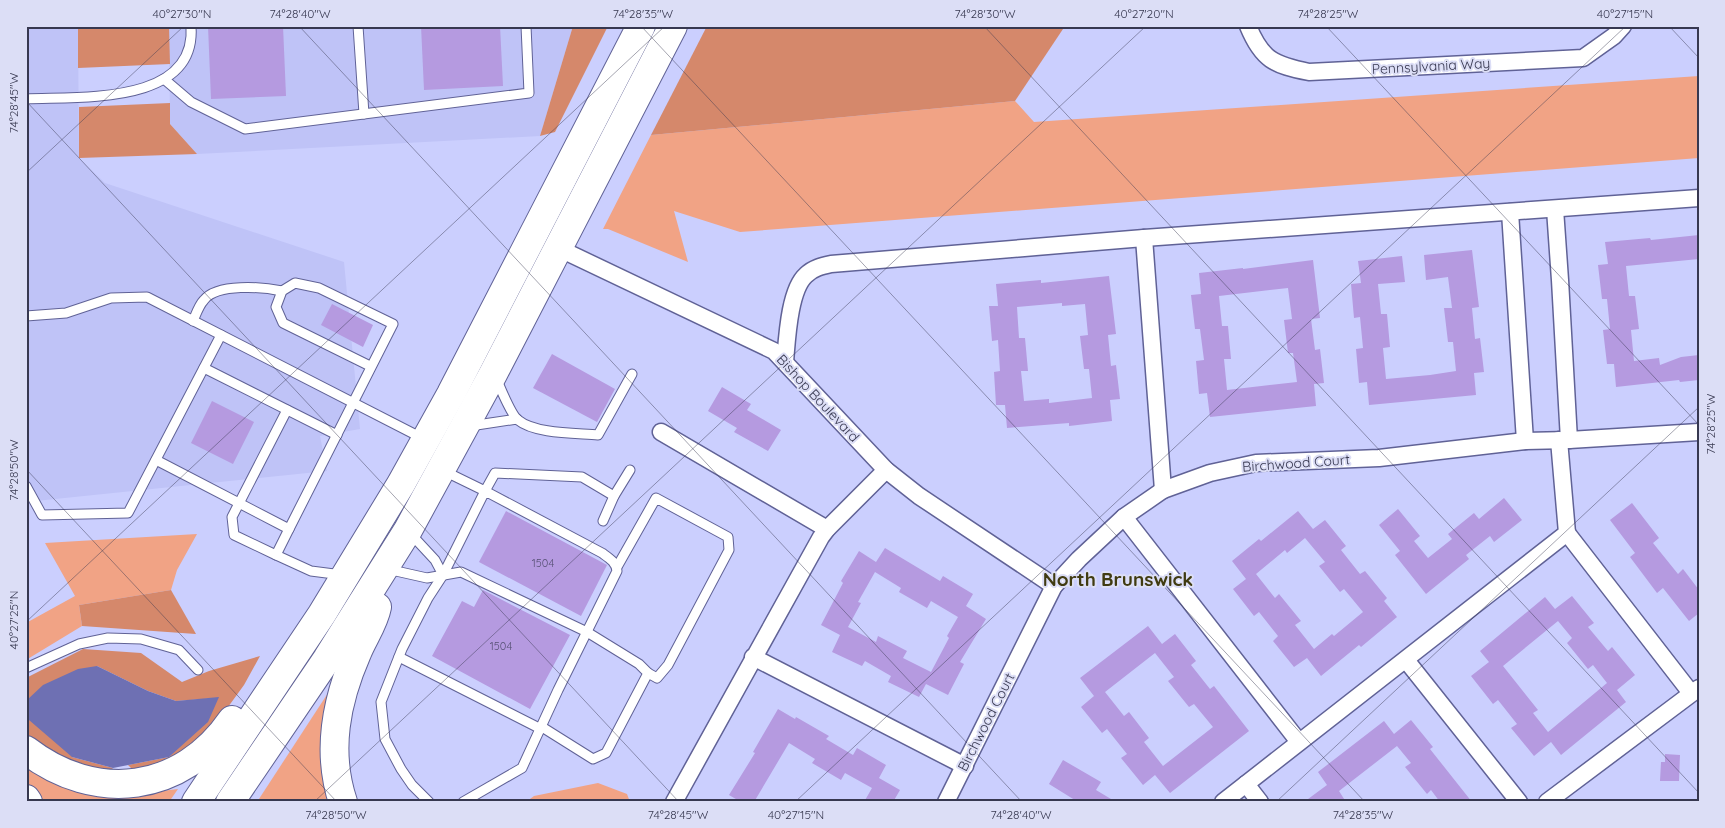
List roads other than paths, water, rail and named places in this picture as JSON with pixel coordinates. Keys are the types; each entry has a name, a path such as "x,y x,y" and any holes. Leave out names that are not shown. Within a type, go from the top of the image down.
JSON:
{"highway":[{"path":"196,802 347,576 426,440 640,26"},
{"path":"230,802 327,659 408,530 493,374 673,26"},
{"path":"343,802 334,767 335,726 347,679 361,643 376,613 385,569"},
{"path":"26,750 63,773 102,783 132,784 146,782 171,773 194,760 212,746 240,709 322,614"}],"street":[{"name":"Pennsylvania Way","path":"1248,26 1253,39 1272,60 1283,67 1309,72 1583,58 1614,36 1623,26"},
{"path":"785,362 794,296 802,278 812,270 831,264 1078,245 1144,238 1699,198"},
{"path":"1547,802 1695,691 1567,533 1560,280 1554,209"},
{"path":"1510,212 1525,441"},
{"path":"1144,238 1163,490"},
{"name":"Bishop Boulevard","path":"558,248 774,351 886,470 919,496 1054,586"},
{"path":"661,432 827,529"},
{"name":"Birchwood Court","path":"946,802 1054,586 1079,559 1124,517 1163,490 1210,473 1256,463 1379,458 1525,441 1699,432"},
{"path":"674,802 753,657 827,529 886,470"},
{"path":"1124,517 1299,742"},
{"path":"1223,802 1567,533"},
{"path":"753,657 965,766"},
{"path":"1406,660 1519,802"},
{"path":"1246,784 1260,802"}],"lane":[{"path":"26,99 123,94 158,84 180,66 192,40 191,26"},
{"path":"358,26 364,114"},
{"path":"164,79 191,102 245,129 529,93 526,26"},
{"path":"276,555 370,366 393,324 319,288 295,283 282,291 276,307 282,323 370,366"},
{"path":"193,320 204,300 215,290 262,287 282,291"},
{"path":"26,316 66,313 111,298 147,297 426,440"},
{"path":"26,486 42,515 128,513 221,335"},
{"path":"204,368 337,435"},
{"path":"493,374 517,419 531,427 560,432 598,435 632,374"},
{"path":"287,410 232,517 234,535 311,571 347,576"},
{"path":"465,427 517,419"},
{"path":"156,460 289,530"},
{"path":"442,470 602,553 612,560 617,567"},
{"path":"603,521 614,496 630,470"},
{"path":"429,802 412,785 385,739 381,702 400,653 428,598 443,575 495,473 582,477 614,496"},
{"path":"385,569 427,578 461,572 586,632 639,664 648,673 657,678 668,665 729,550 728,537 656,498 617,567 618,571 586,632 522,768 463,802"},
{"path":"408,530 435,560 443,575"},
{"path":"26,668 79,644 108,638 141,639 179,650 198,670"},
{"path":"400,653 541,728 593,759 606,753 648,673"}],"district":[{"name":"North Brunswick","path":"1118,579"}]}
